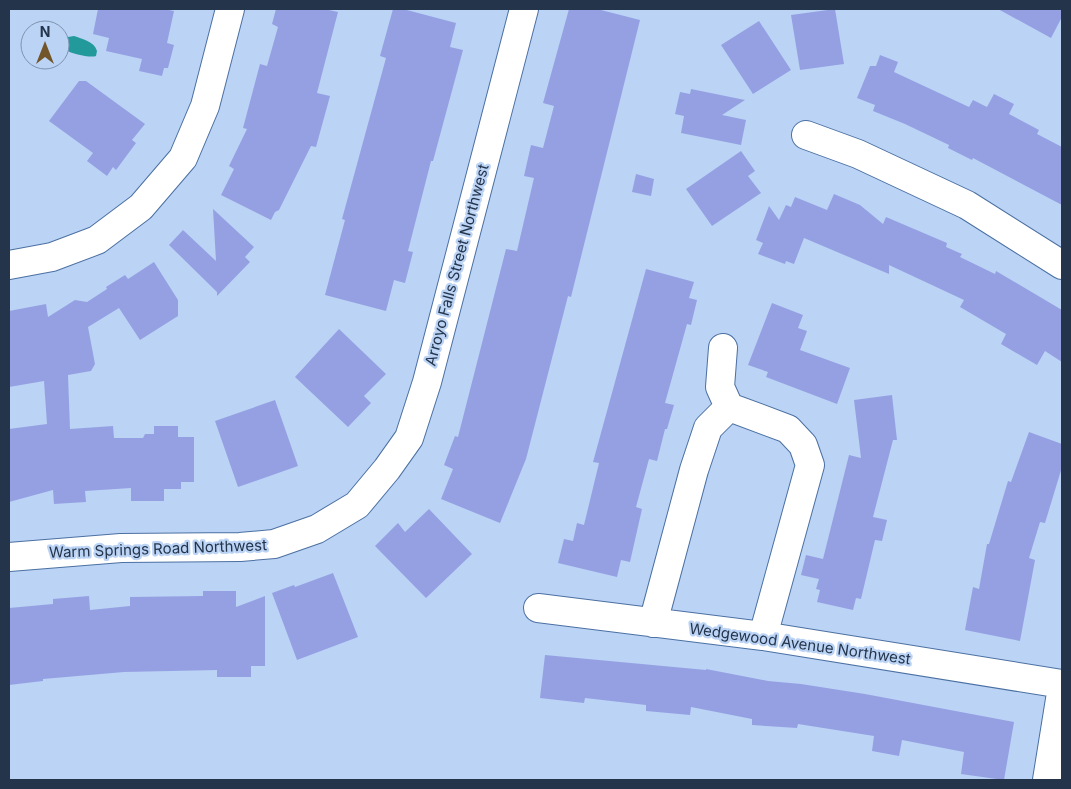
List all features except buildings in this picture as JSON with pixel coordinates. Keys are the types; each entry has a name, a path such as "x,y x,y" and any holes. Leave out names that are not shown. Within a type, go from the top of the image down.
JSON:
{"street":[{"path":"9,265 52,258 97,240 141,207 182,158 204,106 230,9"},
{"name":"Arroyo Falls Street Northwest","path":"357,505 387,469 409,438 427,382 524,9"},
{"path":"806,135 858,154 967,205 1062,265"},
{"path":"723,348 720,387 729,407 788,429 803,445 810,465 763,636"},
{"path":"653,623 694,470 708,428 729,407"},
{"name":"Warm Springs Road Northwest","path":"9,557 121,548 240,547 274,544 316,529 357,505"},
{"name":"Wedgewood Avenue Northwest","path":"538,608 763,636 1062,686"},
{"path":"1047,780 1062,686"}],"shaded area":[{"path":"74,36 93,45 97,51 96,56 70,52 70,37"}]}
